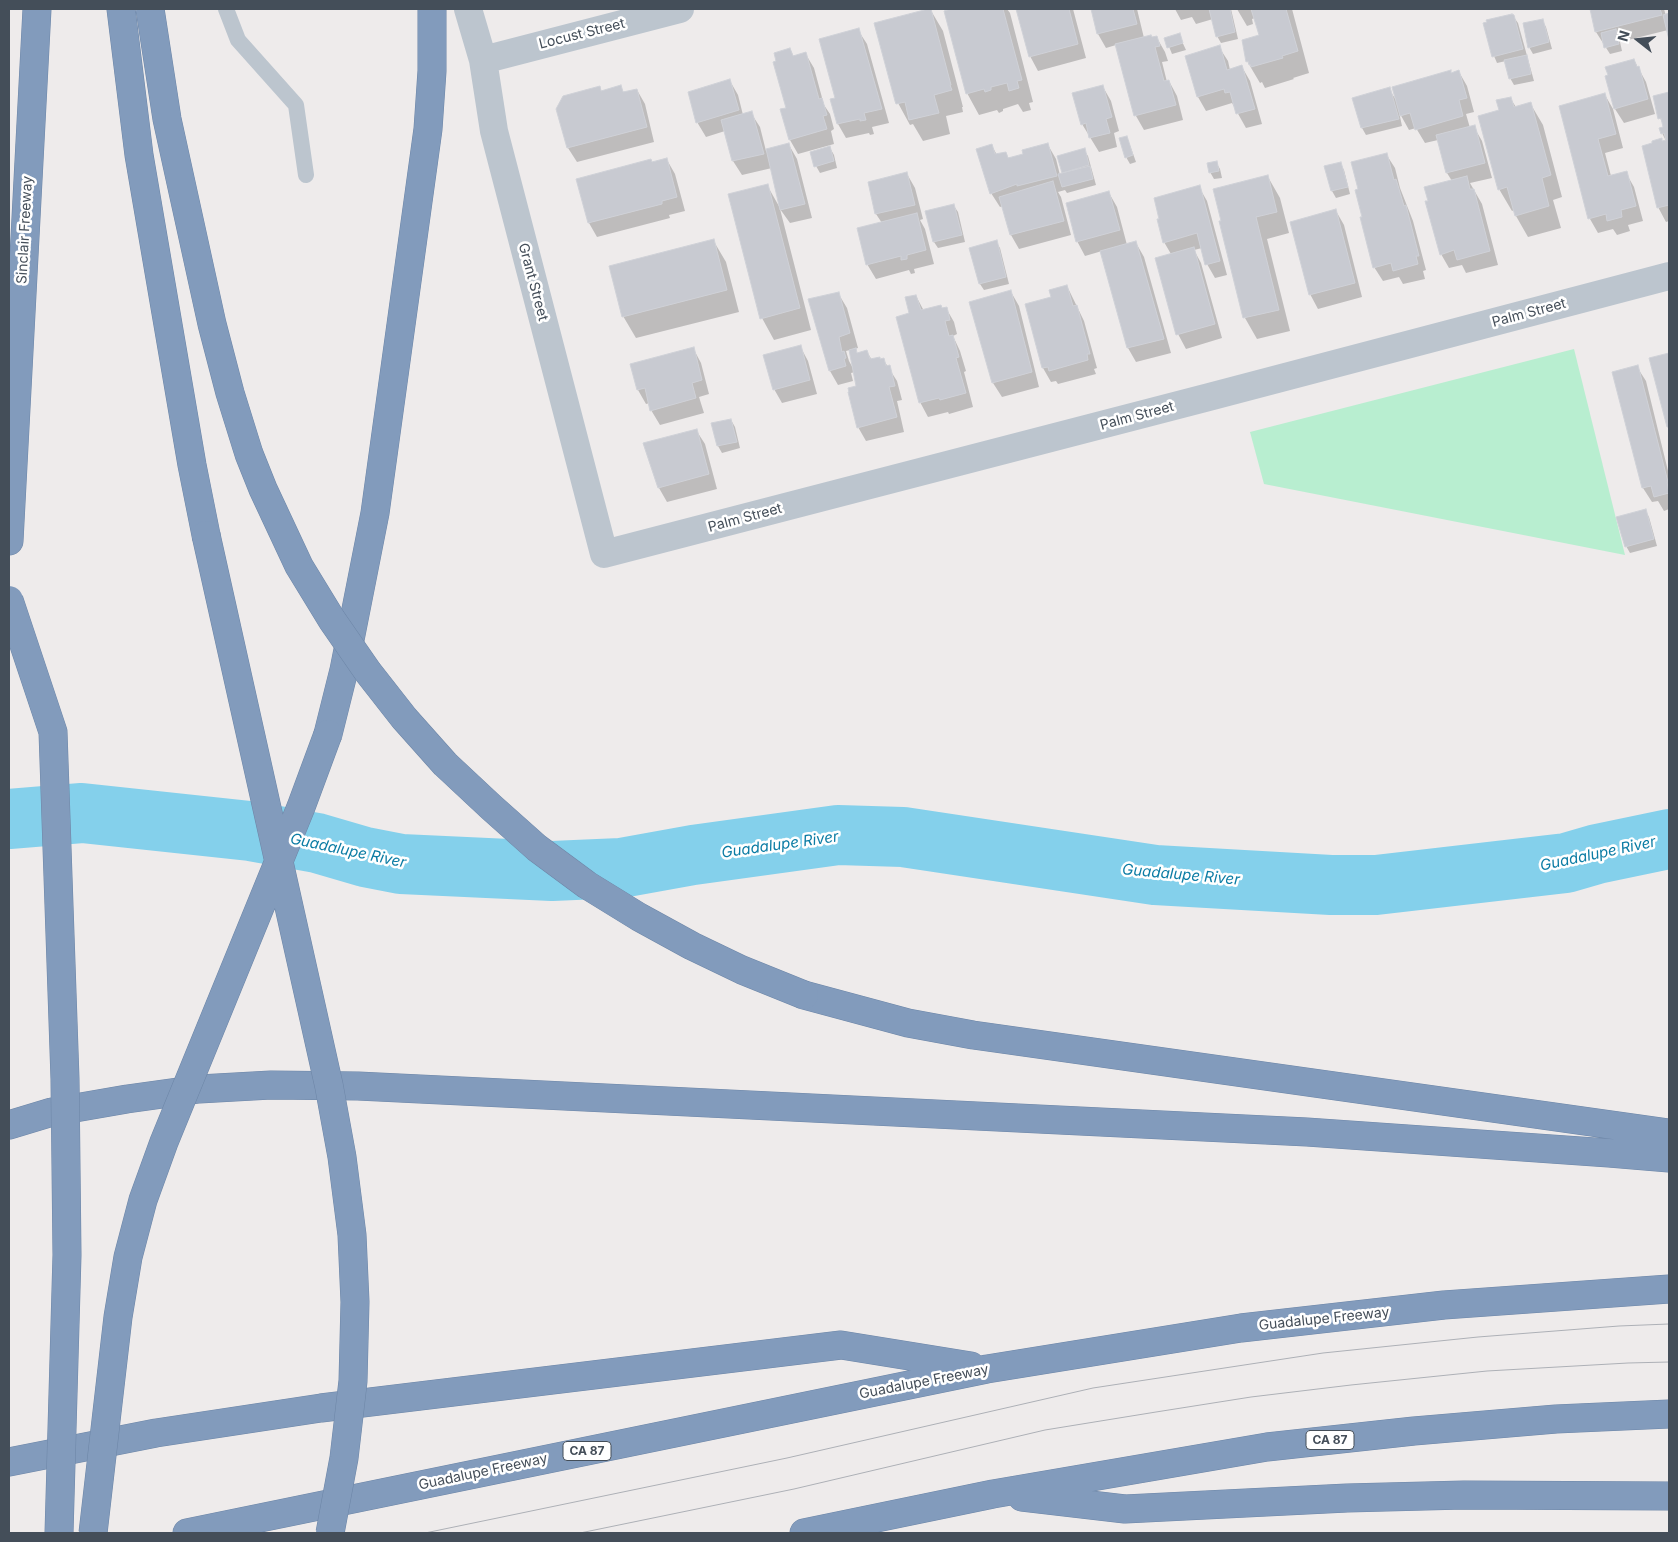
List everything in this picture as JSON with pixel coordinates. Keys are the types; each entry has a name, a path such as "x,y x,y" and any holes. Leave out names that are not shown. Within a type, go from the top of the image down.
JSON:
{"highway":[{"name":"Sinclair Freeway","path":"9,541 37,9"},
{"path":"121,9 139,155 195,482 329,1086 342,1157 352,1235 354,1302 353,1381 344,1458 330,1533"},
{"path":"150,9 169,128 212,324 230,394 249,454 299,566 332,620 374,680 404,718 445,764 537,848 587,885 639,917 692,946 742,970 804,995 908,1023 973,1035 1669,1133"},
{"path":"93,1533 118,1317 128,1257 143,1200 164,1142 302,807 328,734 344,670 375,514 428,129 432,71 432,9"},
{"path":"9,600 53,732 65,1079 67,1255 59,1533"},
{"path":"9,1125 52,1112 198,1089 271,1085 358,1086 1317,1133 1669,1158"},
{"name":"Guadalupe Freeway","path":"187,1533 987,1369 1241,1328 1444,1306 1669,1288"},
{"path":"9,1462 156,1434 321,1408 841,1344 987,1369"},
{"name":"CA 87","path":"804,1533 993,1494 1267,1447 1423,1430 1556,1419 1669,1414"},
{"path":"993,1494 1125,1509 1445,1495 1669,1496"}],"street":[{"name":"Grant Street","path":"468,9 483,60 494,131 604,554"},
{"name":"Locust Street","path":"483,60 680,9"},
{"name":"Palm Street","path":"604,554 1669,276"}],"lane":[{"path":"226,9 238,40 296,105 306,175"}],"green space":[{"path":"1574,349 1625,555 1264,484 1250,432"}],"building":[{"path":"931,9 952,90 934,95 939,113 909,120 905,102 896,104 874,23"},
{"path":"951,9 1003,9 1022,80 1017,81 1019,88 1009,91 1007,83 991,87 991,90 985,92 984,89 966,94 944,11"},
{"path":"1016,9 1069,9 1078,44 1029,57"},
{"path":"1091,9 1133,9 1137,24 1097,34"},
{"path":"1209,9 1230,9 1235,32 1216,37"},
{"path":"1251,9 1286,9 1298,51 1282,56 1283,58 1251,67 1248,61 1246,62 1242,40 1259,35"},
{"path":"1590,9 1660,9 1662,15 1595,32"},
{"path":"1669,13 1669,40 1663,15"},
{"path":"1514,15 1523,49 1492,57 1483,23 1487,22 1486,20"},
{"path":"1543,19 1549,42 1528,48 1523,23"},
{"path":"859,28 882,109 864,113 866,120 860,121 860,119 837,124 830,99 835,98 819,39"},
{"path":"1616,29 1619,44 1604,48 1601,33"},
{"path":"1180,33 1183,43 1167,48 1164,38"},
{"path":"1151,35 1152,37 1157,36 1160,46 1155,47 1164,81 1169,80 1176,105 1134,116 1115,44"},
{"path":"1220,45 1227,70 1242,65 1255,109 1236,114 1230,92 1225,93 1224,89 1197,97 1185,56"},
{"path":"790,48 793,56 806,52 819,99 822,98 827,115 823,116 827,129 789,140 780,109 786,108 773,62 776,61 774,53"},
{"path":"1527,55 1531,74 1509,79 1504,60"},
{"path":"1634,59 1637,67 1639,66 1648,99 1614,109 1605,76 1608,75 1605,67"},
{"path":"1451,70 1451,73 1459,70 1467,98 1459,100 1463,116 1415,130 1410,113 1400,116 1392,87"},
{"path":"730,79 739,110 696,123 688,92"},
{"path":"621,85 623,92 637,89 647,127 567,148 556,109 563,96 600,86 601,91"},
{"path":"1103,85 1112,117 1106,119 1110,133 1089,138 1086,123 1081,125 1072,93"},
{"path":"1390,87 1399,119 1361,128 1352,98"},
{"path":"1669,92 1669,205 1657,208 1642,146 1662,138 1662,141 1666,140 1664,133 1661,134 1659,128 1663,127 1661,118 1658,119 1653,96"},
{"path":"1605,93 1616,134 1598,139 1608,176 1627,171 1636,206 1621,210 1622,217 1607,221 1606,214 1588,219 1559,106"},
{"path":"1511,97 1514,107 1531,102 1551,175 1542,178 1549,206 1515,216 1507,187 1498,190 1478,116 1499,110 1496,100"},
{"path":"752,111 764,154 732,161 721,120"},
{"path":"1475,125 1485,163 1446,173 1436,135"},
{"path":"1127,136 1133,155 1125,158 1119,138"},
{"path":"789,143 805,204 780,210 766,149"},
{"path":"1048,143 1057,176 1017,186 1017,184 990,194 976,149 992,144 995,154 1006,152 1008,158 1023,154 1022,150"},
{"path":"830,146 834,161 814,167 810,152"},
{"path":"1085,148 1089,165 1062,173 1057,156"},
{"path":"1387,153 1394,180 1396,179 1404,206 1406,205 1419,256 1416,256 1418,264 1393,271 1391,263 1373,268 1360,217 1362,217 1355,190 1358,189 1351,162"},
{"path":"667,158 677,197 662,201 662,204 588,223 576,179 651,159 652,162"},
{"path":"1217,161 1219,171 1209,173 1207,163"},
{"path":"1341,162 1348,187 1331,191 1324,166"},
{"path":"1090,166 1093,179 1062,187 1058,174"},
{"path":"907,172 915,205 875,214 868,182"},
{"path":"1268,175 1277,212 1256,217 1279,310 1243,318 1213,189"},
{"path":"1467,176 1470,189 1474,189 1490,251 1457,260 1454,250 1440,255 1425,201 1428,201 1424,187"},
{"path":"1053,181 1064,221 1010,235 999,197"},
{"path":"768,184 800,308 760,319 728,194"},
{"path":"1200,185 1220,261 1205,265 1197,233 1163,243 1154,198"},
{"path":"1109,191 1120,230 1076,242 1066,203"},
{"path":"954,204 962,235 933,242 925,211"},
{"path":"1336,209 1355,283 1309,295 1290,222"},
{"path":"917,213 926,250 907,255 907,259 901,260 901,256 866,265 857,228"},
{"path":"714,239 727,290 622,317 609,266"},
{"path":"997,240 1006,277 979,284 969,248"},
{"path":"1136,241 1164,339 1127,348 1100,251"},
{"path":"1194,247 1215,324 1176,335 1155,258"},
{"path":"1067,285 1073,306 1077,305 1090,354 1087,354 1088,360 1049,371 1048,367 1042,368 1025,304 1051,297 1049,290"},
{"path":"1011,290 1032,372 992,383 969,302"},
{"path":"839,292 850,333 839,337 842,352 844,351 846,358 844,359 846,366 829,371 808,299"},
{"path":"916,295 921,310 941,305 942,308 947,307 950,320 945,321 949,336 953,335 959,357 956,358 966,393 919,403 896,317 909,313 905,297"},
{"path":"801,345 810,380 773,390 763,355"},
{"path":"694,347 702,380 692,383 696,398 650,411 645,388 637,390 630,364"},
{"path":"856,348 857,353 867,350 870,359 884,358 886,366 890,365 895,386 889,387 897,417 857,428 848,392 848,388 856,386 849,350"},
{"path":"1669,353 1669,427 1667,427 1649,358"},
{"path":"1638,365 1668,482 1669,493 1654,497 1651,486 1642,488 1612,372"},
{"path":"731,419 737,442 717,446 711,423"},
{"path":"697,429 709,474 658,488 643,443"},
{"path":"1646,509 1654,539 1625,547 1616,517"}],"waterway":[{"name":"Guadalupe River","path":"9,819 82,813 250,831 317,843 365,857 401,864 552,871 621,868 693,855 838,835 903,837 1155,875 1331,885 1376,885 1566,863 1597,854 1669,839"}],"tram line":[{"path":"425,1533 787,1458 1093,1388 1323,1353 1478,1337 1669,1324"},
{"path":"580,1533 794,1489 1045,1430 1251,1397 1487,1371 1669,1362"}]}
